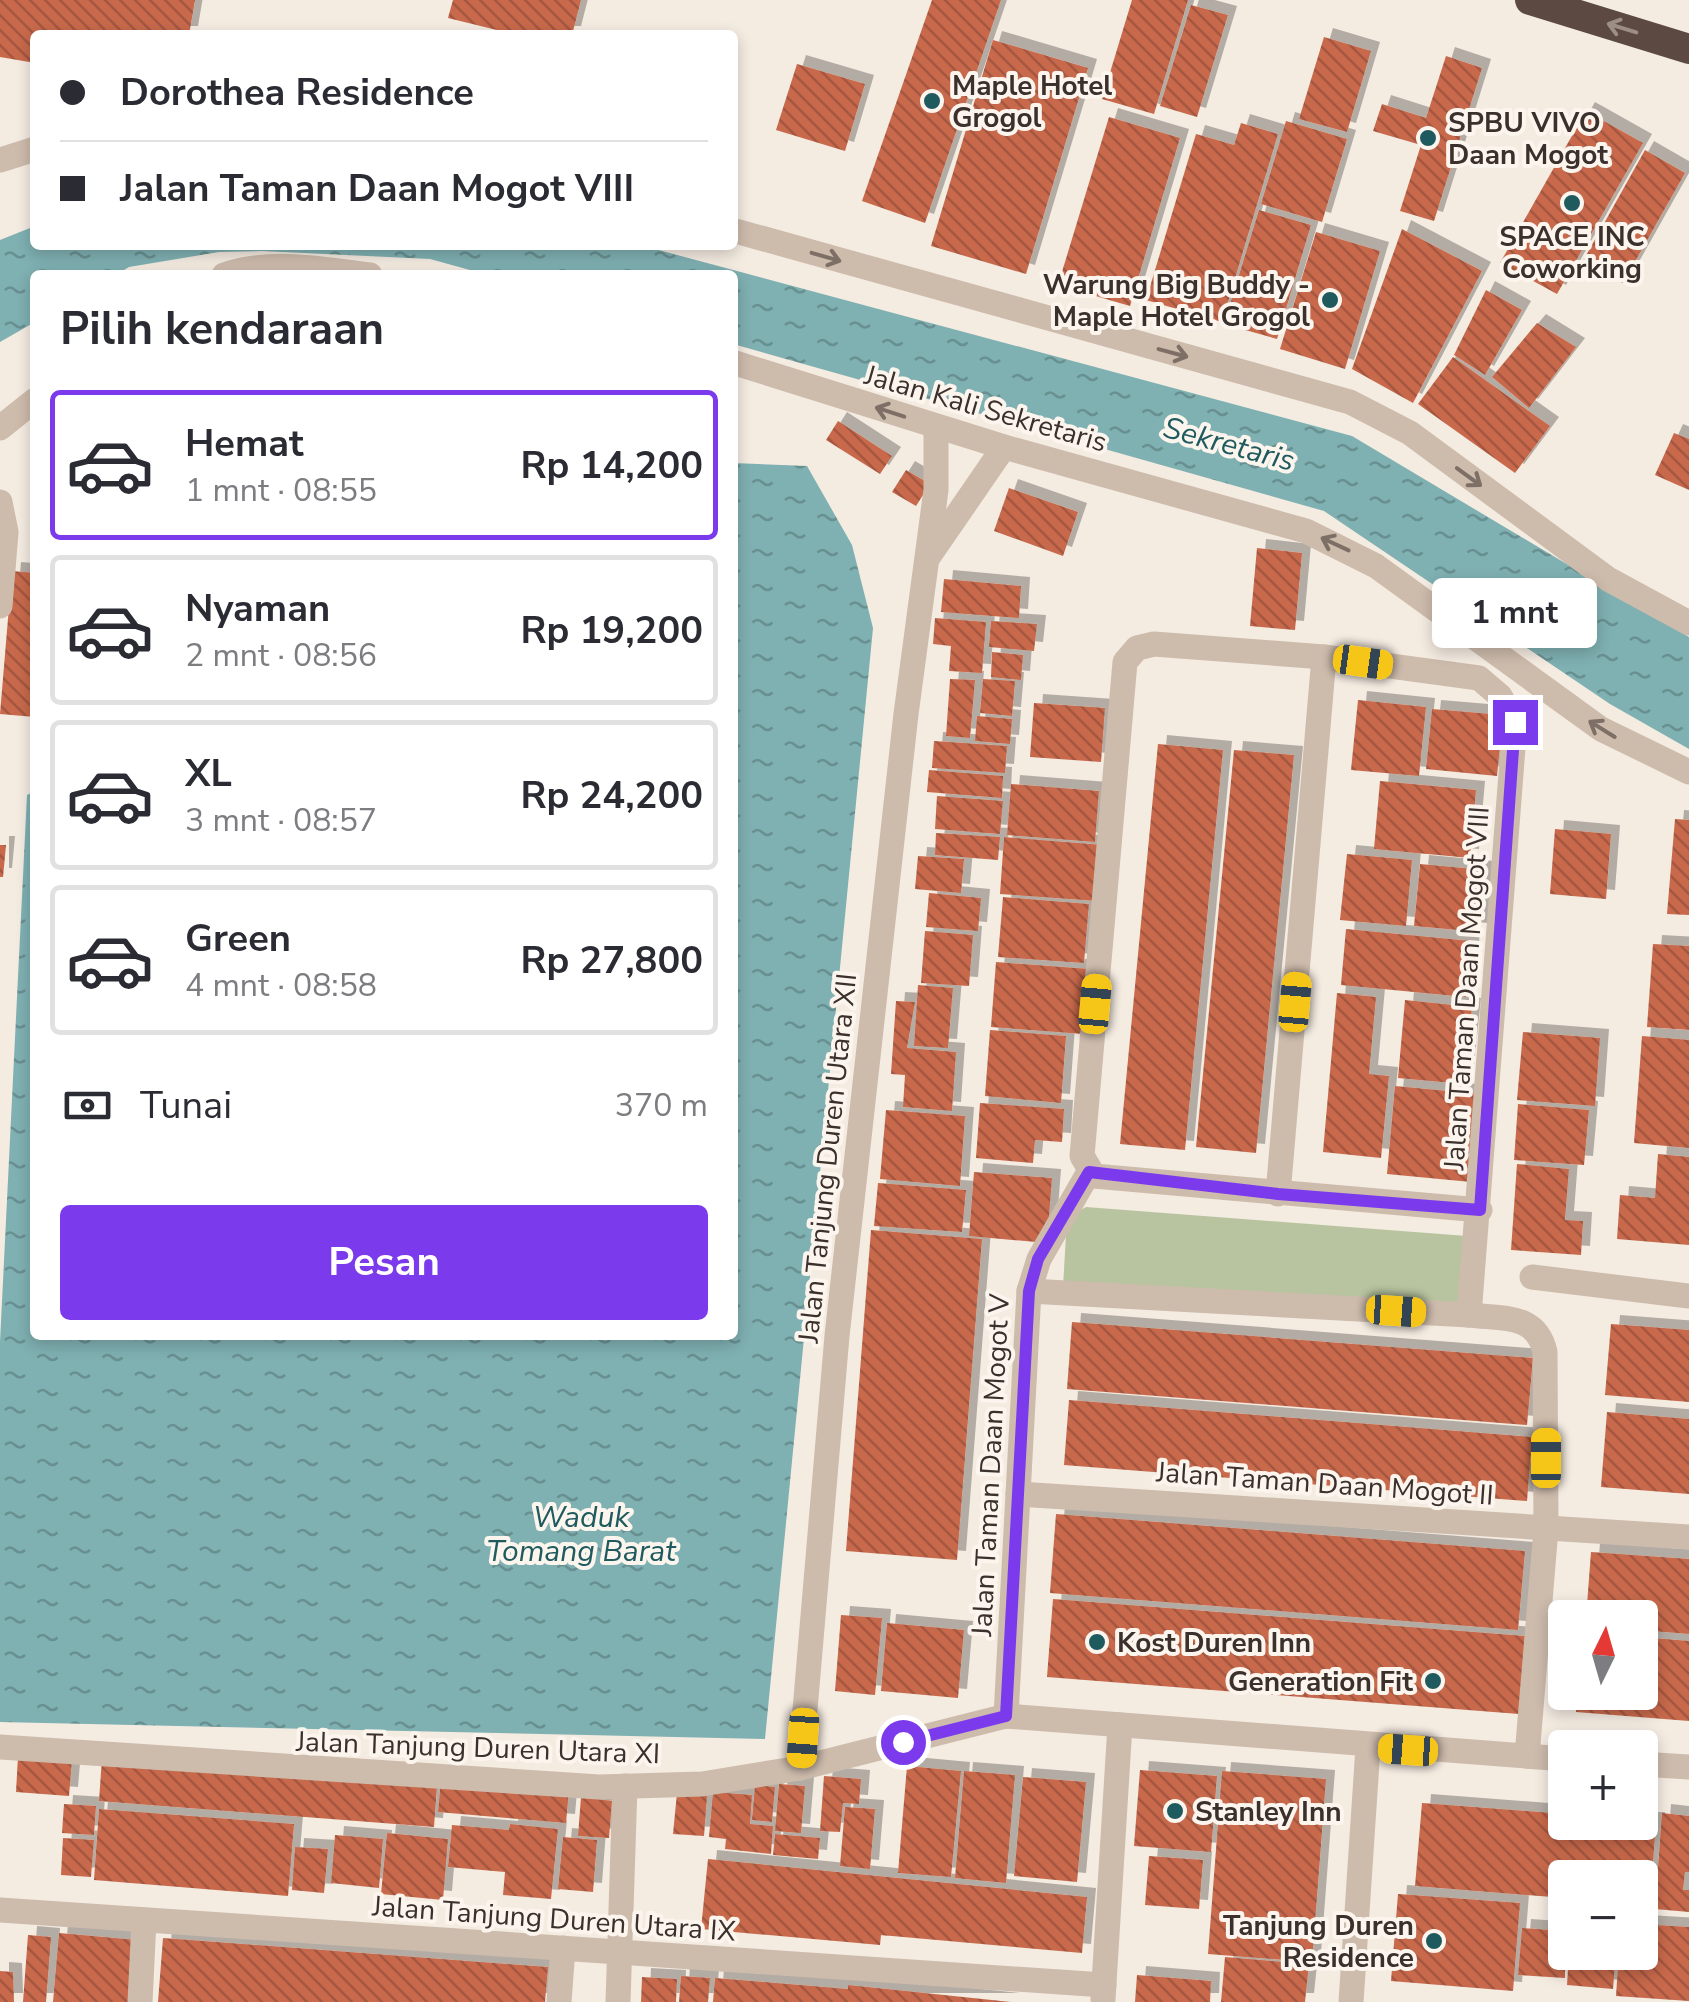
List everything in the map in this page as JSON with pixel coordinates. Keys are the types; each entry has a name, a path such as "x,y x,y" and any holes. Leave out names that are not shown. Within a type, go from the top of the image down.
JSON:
{"highway":[{"path":"1548,2 1689,50"}],"street":[{"path":"0,160 30,151"},
{"path":"738,232 1350,402 1410,433 1608,579 1689,623"},
{"path":"239,270 310,270"},
{"name":"Jalan Kali Sekretaris","path":"738,364 1004,447 1250,512 1346,548 1601,730 1689,772"},
{"path":"0,428 30,404"},
{"name":"Jalan Tanjung Duren Utara XII","path":"800,1768 837,1336 906,714 929,556 936,490 936,426"},
{"name":"Jalan Tanjung Duren Utara XII","path":"929,556 1004,447"},
{"path":"0,502 6,532 0,606"},
{"path":"1278,1194 1324,657 1154,644 1137,648 1125,662 1082,1156 1087,1170 1278,1194 1480,1210"},
{"name":"Jalan Taman Daan Mogot VIII","path":"1324,657 1479,678 1500,696 1515,722 1469,1316"},
{"name":"Jalan Taman Daan Mogot V","path":"1006,1716 1029,1291 1038,1259 1087,1170"},
{"path":"1532,1277 1689,1296"},
{"path":"1029,1291 1469,1316 1527,1321 1541,1334 1545,1352 1546,1529 1527,1756"},
{"name":"Jalan Taman Daan Mogot II","path":"1018,1494 1689,1537"},
{"name":"Jalan Tanjung Duren Utara XI","path":"0,1747 372,1775 625,1786 702,1784 800,1768 1006,1716 1368,1747 1548,1758"},
{"path":"1103,1994 1120,1725"},
{"path":"1351,2002 1368,1747"},
{"path":"1658,1765 1689,1767"},
{"path":"618,2002 625,1786"},
{"name":"Jalan Tanjung Duren Utara IX","path":"0,1910 620,1952 1103,1994"},
{"path":"140,2002 144,1920"},
{"path":"559,2002 563,1948"}],"green space":[{"path":"1086,1207 1467,1236 1460,1323 1063,1287 1067,1218"}],"water":[{"path":"30,228 30,250 659,250 733,270 470,270 430,259 262,251 219,252 124,270 30,270 30,325 0,342 0,240"},
{"name":"Sekretaris","path":"738,271 1352,436 1689,637 1689,749 1610,704 1324,511 738,345"},
{"name":"Waduk Tomang Barat","path":"738,463 807,466 852,545 873,628 765,1739 0,1722 0,1342 30,794 30,1340 738,1340"}],"building":[{"path":"0,0 195,0 190,30 30,30 30,62 0,57"},
{"path":"453,0 581,0 573,30 497,30 448,18"},
{"name":"Maple Hotel Grogol","path":"932,0 1001,0 925,223 862,201"},
{"path":"1132,0 1188,0 1154,114 1102,99"},
{"path":"1191,5 1228,15 1197,117 1160,106"},
{"path":"1324,37 1371,51 1347,132 1299,119"},
{"path":"993,40 1088,68 1026,274 931,246"},
{"name":"SPBU VIVO Daan Mogot","path":"1446,56 1482,68 1434,221 1400,211 1421,145 1373,131 1382,104 1426,118"},
{"path":"797,64 865,84 845,151 776,130"},
{"name":"SPACE INC Coworking","path":"1586,111 1643,143 1557,294 1500,263"},
{"path":"1109,117 1180,138 1130,306 1058,285"},
{"path":"1286,121 1347,139 1322,222 1261,204"},
{"path":"1241,123 1278,134 1222,322 1146,300 1196,134 1234,145"},
{"path":"1645,150 1685,173 1623,283 1583,261"},
{"path":"1259,210 1311,225 1277,339 1224,324"},
{"path":"1402,229 1482,271 1413,403 1352,369"},
{"name":"Warung Big Buddy - Maple Hotel Grogol","path":"1316,232 1380,251 1345,369 1280,349"},
{"path":"1486,290 1522,310 1485,375 1454,355"},
{"path":"1537,323 1576,347 1529,408 1492,377"},
{"path":"1453,357 1550,426 1515,473 1418,404"},
{"path":"838,421 892,456 880,474 826,440"},
{"path":"1674,433 1689,439 1689,490 1655,475"},
{"path":"906,470 930,484 916,506 892,492"},
{"path":"1009,488 1078,512 1063,556 994,531"},
{"path":"1257,548 1302,553 1295,630 1250,626"},
{"path":"12,571 30,573 30,717 0,714"},
{"path":"944,579 1021,586 1019,618 941,612"},
{"path":"935,618 986,622 982,673 949,671 951,646 933,644"},
{"path":"991,621 1037,624 1034,651 989,647"},
{"path":"992,652 1023,655 1021,680 991,677"},
{"path":"950,679 975,680 970,738 946,736"},
{"path":"983,679 1015,681 1012,716 980,713"},
{"path":"1358,700 1426,707 1419,776 1351,770"},
{"path":"1034,703 1105,708 1101,762 1030,757"},
{"path":"1432,709 1503,715 1497,776 1426,769"},
{"path":"977,716 1012,719 1010,744 975,741"},
{"path":"934,741 1007,746 1005,773 932,768"},
{"path":"1158,744 1223,750 1185,1150 1120,1144"},
{"path":"1234,750 1294,755 1256,1153 1196,1147"},
{"path":"929,770 1003,776 1002,798 927,792"},
{"path":"1380,781 1476,790 1470,858 1374,849"},
{"path":"1011,784 1099,791 1095,842 1007,835"},
{"path":"937,796 1003,801 1000,834 935,829"},
{"path":"1675,819 1689,820 1689,915 1667,914"},
{"path":"1555,829 1611,834 1606,899 1550,894"},
{"path":"936,833 1000,837 998,860 935,855"},
{"path":"1004,837 1103,845 1098,901 1000,894"},
{"path":"0,845 6,845 3,877 0,877"},
{"path":"1347,854 1412,860 1406,926 1340,920"},
{"path":"918,856 964,859 961,893 915,889"},
{"path":"1420,864 1485,870 1479,932 1414,926"},
{"path":"929,893 981,898 978,931 926,927"},
{"path":"1003,897 1089,904 1084,963 998,957"},
{"path":"1346,929 1471,941 1466,997 1341,985"},
{"path":"925,931 973,935 969,986 921,983"},
{"path":"1653,944 1689,946 1689,1030 1647,1027"},
{"path":"996,962 1089,969 1084,1034 991,1027"},
{"path":"918,985 953,988 948,1048 914,1046"},
{"path":"1337,993 1376,997 1369,1074 1389,1076 1381,1158 1323,1152"},
{"path":"1405,1000 1472,1007 1464,1084 1398,1078"},
{"path":"896,1001 915,1002 907,1048 956,1052 952,1111 903,1107 905,1075 891,1074"},
{"path":"990,1030 1066,1036 1061,1103 985,1096"},
{"path":"1523,1032 1600,1038 1595,1106 1517,1100"},
{"path":"1642,1036 1689,1040 1689,1148 1634,1143"},
{"path":"1395,1086 1479,1094 1471,1182 1387,1174"},
{"path":"980,1103 1064,1109 1062,1142 1035,1140 1033,1163 976,1158"},
{"path":"1518,1104 1589,1110 1584,1165 1514,1160"},
{"path":"886,1110 965,1116 960,1186 880,1179"},
{"path":"1658,1154 1689,1157 1689,1245 1617,1239 1620,1195 1655,1198"},
{"path":"1517,1164 1569,1169 1565,1220 1583,1221 1581,1255 1511,1250"},
{"path":"974,1172 1052,1178 1047,1243 969,1236"},
{"path":"878,1183 966,1190 962,1232 874,1226"},
{"path":"871,1230 982,1239 957,1560 846,1551"},
{"path":"1072,1322 1533,1358 1527,1425 1067,1389"},
{"path":"1611,1324 1689,1330 1689,1402 1605,1395"},
{"path":"1069,1400 1532,1437 1527,1501 1064,1465"},
{"path":"1607,1412 1689,1419 1689,1494 1601,1487"},
{"path":"1056,1514 1525,1551 1518,1630 1050,1593"},
{"path":"1591,1552 1689,1559 1689,1634 1658,1631 1658,1600 1587,1600"},
{"path":"1053,1599 1525,1636 1519,1714 1047,1677"},
{"path":"841,1615 882,1618 875,1695 835,1691"},
{"path":"887,1623 964,1630 958,1698 881,1691"},
{"path":"1658,1638 1689,1641 1689,1721 1576,1712 1658,1710"},
{"path":"18,1756 72,1760 69,1796 16,1792"},
{"path":"102,1758 437,1785 434,1827 99,1801"},
{"path":"907,1766 961,1771 951,1877 898,1873"},
{"name":"Stanley Inn","path":"1140,1770 1217,1776 1211,1852 1134,1846"},
{"path":"964,1771 1015,1775 1006,1883 955,1878"},
{"path":"1222,1771 1326,1779 1312,1962 1208,1954"},
{"path":"824,1776 861,1779 859,1804 843,1803 840,1832 820,1831"},
{"path":"1023,1777 1086,1782 1077,1882 1014,1876"},
{"path":"441,1779 569,1790 566,1823 438,1812"},
{"path":"779,1784 805,1786 801,1833 775,1831"},
{"path":"755,1785 775,1787 772,1822 752,1820"},
{"path":"713,1792 752,1795 750,1824 773,1826 771,1854 725,1849 726,1839 709,1837"},
{"path":"677,1793 707,1796 704,1836 673,1834"},
{"path":"581,1797 612,1801 609,1838 578,1836"},
{"path":"1422,1803 1548,1813 1548,1840 1655,1840 1653,1860 1548,1860 1548,1897 1415,1886"},
{"path":"64,1804 96,1806 94,1835 62,1833"},
{"path":"845,1807 875,1809 870,1869 840,1866"},
{"path":"99,1809 294,1824 288,1896 94,1880"},
{"path":"1662,1813 1689,1816 1689,1872 1685,1872 1683,1890 1689,1890 1689,1912 1658,1909"},
{"path":"510,1824 558,1829 551,1899 503,1895 505,1872 448,1867 452,1825 509,1830"},
{"path":"387,1833 448,1839 443,1900 381,1894"},
{"path":"775,1834 820,1838 818,1859 773,1855"},
{"path":"335,1835 383,1839 379,1888 331,1883"},
{"path":"563,1837 597,1840 593,1892 558,1889"},
{"path":"63,1838 94,1840 91,1877 61,1875"},
{"path":"295,1847 328,1849 324,1893 292,1890"},
{"path":"1149,1856 1203,1860 1199,1909 1145,1905"},
{"path":"708,1859 1087,1897 1082,1953 881,1935 880,1945 701,1929"},
{"name":"Tanjung Duren Residence","path":"1398,1894 1520,1903 1513,1991 1391,1981"},
{"path":"1658,1925 1689,1927 1689,2001 1616,1996 1618,1970 1658,1970"},
{"path":"1522,1928 1548,1930 1548,1970 1565,1970 1565,1978 1518,1975"},
{"path":"59,1933 137,1940 132,2002 53,2002"},
{"path":"28,1935 51,1937 46,2002 23,2002"},
{"path":"163,1938 548,1967 545,2002 158,2002"},
{"path":"1225,1957 1309,1964 1305,2002 1221,2002"},
{"path":"1568,1970 1615,1970 1613,1989 1567,1985"},
{"path":"0,1971 13,1972 14,2002 0,2002"},
{"path":"1137,1975 1211,1981 1210,2002 1135,2002"},
{"path":"681,1976 710,1978 708,2002 679,2002"},
{"path":"642,1977 677,1979 676,2002 641,2002"},
{"path":"715,1978 848,1989 848,1985 1011,2002 713,2002"}],"place":[{"name":"Maple Hotel Grogol","path":"932,101"},
{"name":"SPBU VIVO Daan Mogot","path":"1428,138"},
{"name":"SPACE INC Coworking","path":"1572,203"},
{"name":"Warung Big Buddy - Maple Hotel Grogol","path":"1330,300"},
{"name":"Kost Duren Inn","path":"1097,1642"},
{"name":"Generation Fit","path":"1433,1681"},
{"name":"Stanley Inn","path":"1175,1811"},
{"name":"Tanjung Duren Residence","path":"1434,1941"}],"route":[{"path":"903,1742 1006,1716 1029,1291 1038,1259 1089,1172 1094,1176 1278,1194 1480,1210 1515,722"}]}
